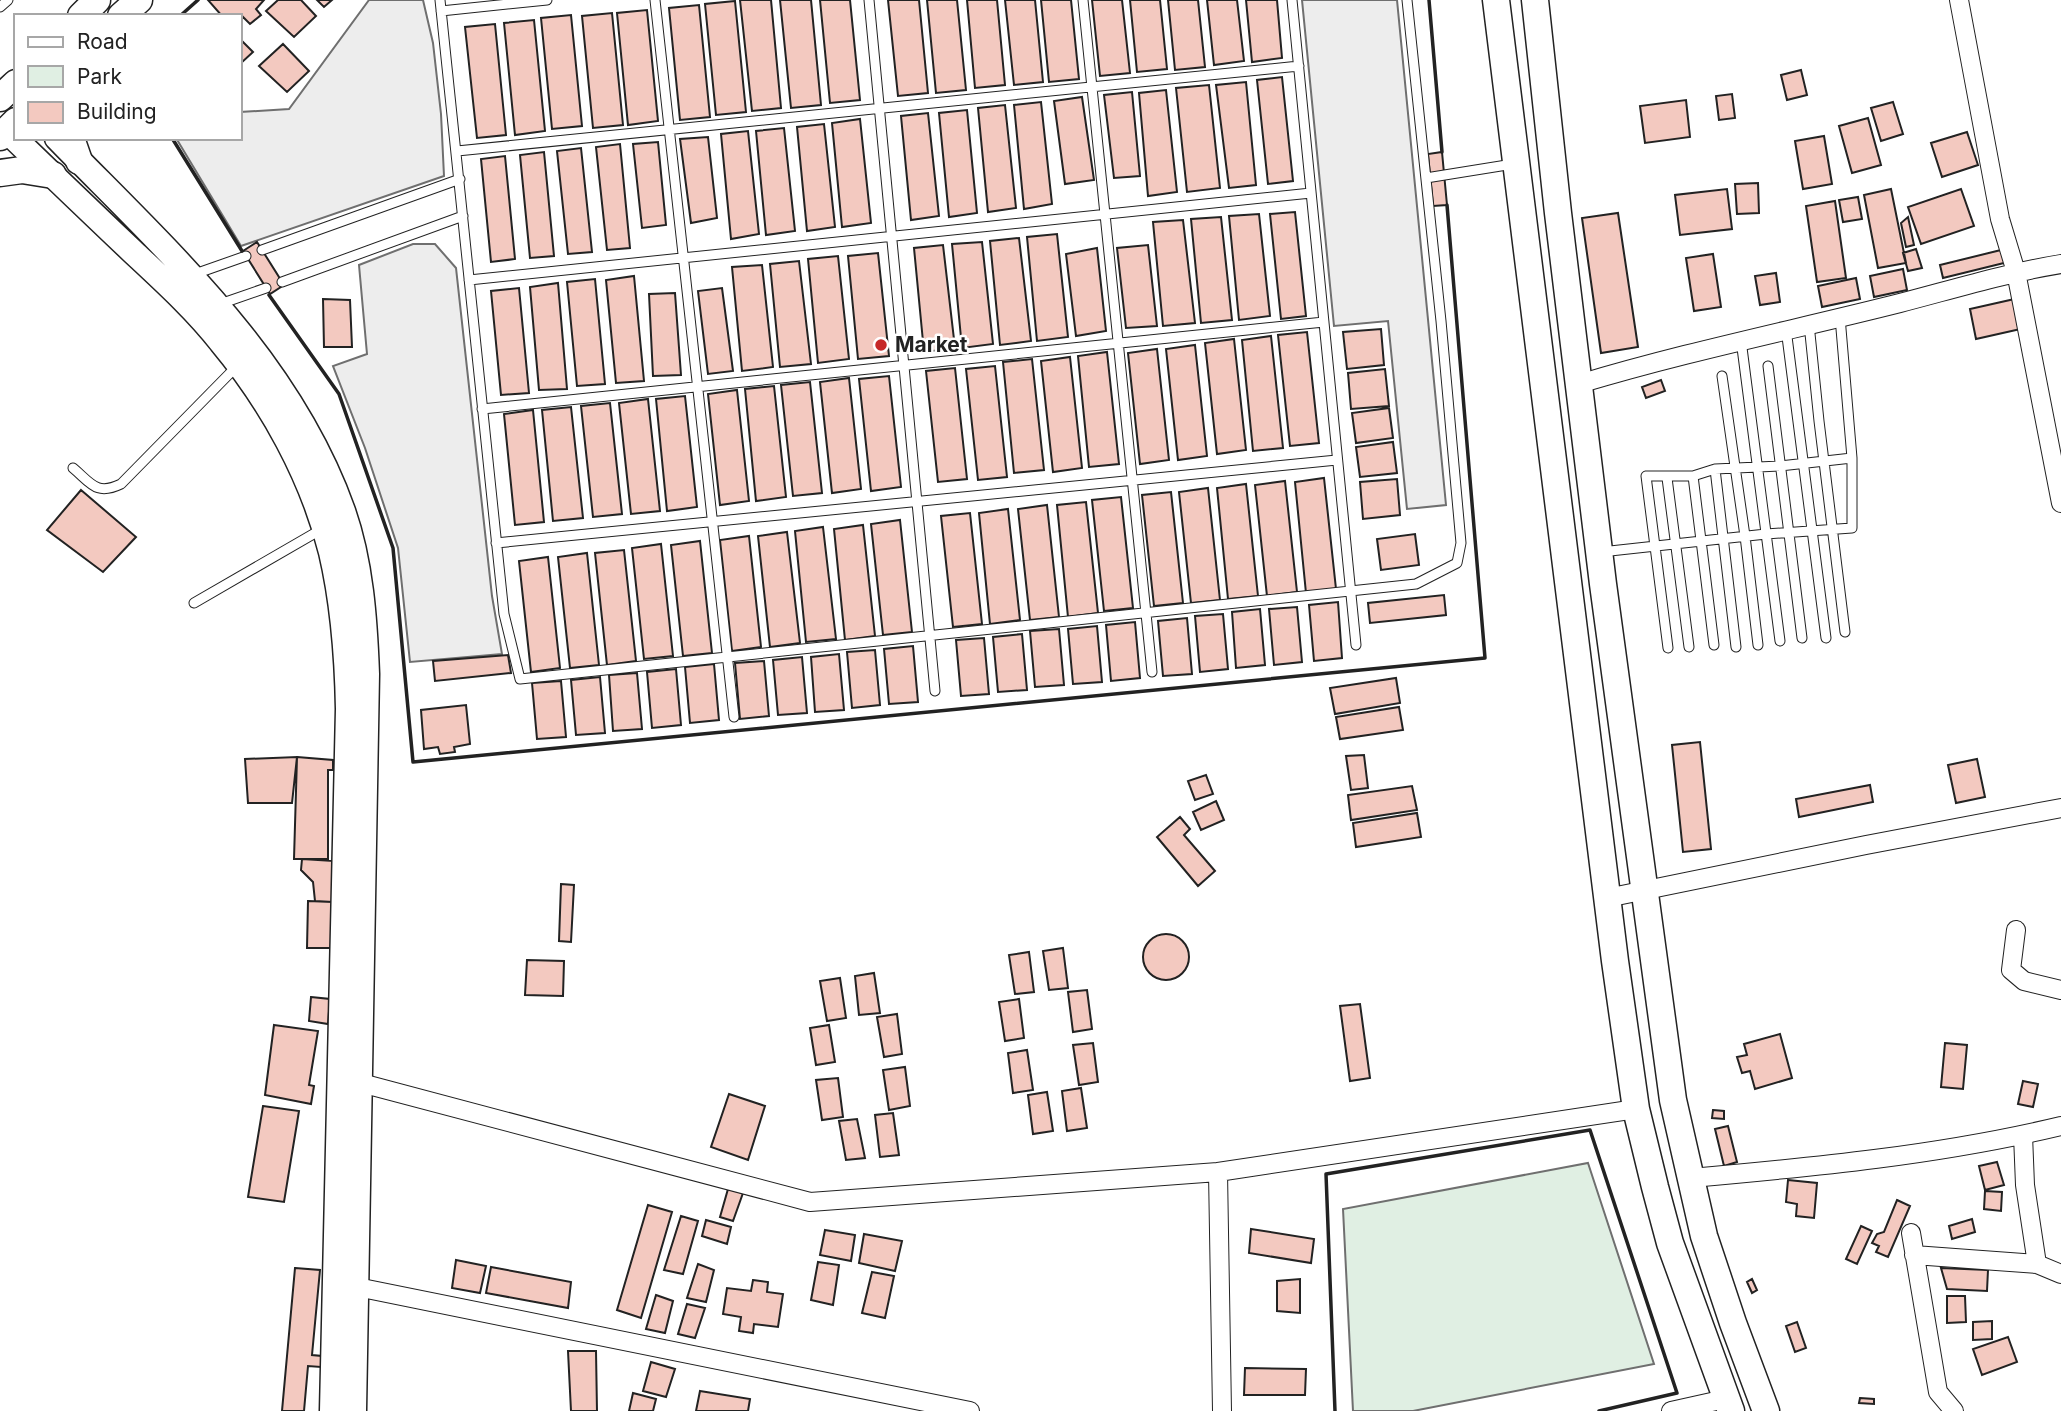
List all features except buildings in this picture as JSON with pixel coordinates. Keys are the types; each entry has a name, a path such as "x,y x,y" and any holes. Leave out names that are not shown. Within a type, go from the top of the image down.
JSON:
{"main road":[{"path":"83,14 97,0"},
{"path":"123,14 139,0"},
{"path":"1496,0 1607,898 1636,1109 1670,1243 1728,1405"},
{"path":"1535,0 1599,552 1671,1089 1708,1248 1766,1411"},
{"path":"0,98 14,85"},
{"path":"18,140 53,175 179,281"},
{"path":"75,149 179,281 206,309 243,335 274,376 301,418 324,463 344,513 356,567 365,625 367,674 354,1411"},
{"path":"0,173 22,170 53,175"},
{"path":"206,309 282,430 307,483 330,550 341,604 347,658 348,709 332,1411"},
{"path":"1569,591 1603,584"}],"street":[{"path":"1959,0 2000,219 2016,272 2061,503"},
{"path":"1579,384 1663,359 2016,272 2061,264"},
{"path":"1607,898 2061,808"},
{"path":"2016,929 2011,970 2024,981 2061,990"},
{"path":"360,1083 810,1202 1218,1172 1636,1109"},
{"path":"1691,1178 1798,1168 2001,1140 2061,1126"},
{"path":"2023,1135 2025,1185 2037,1264"},
{"path":"1218,1172 1222,1411"},
{"path":"1911,1233 1938,1392 1954,1411"},
{"path":"1914,1255 2037,1264 2061,1274"},
{"path":"357,1287 970,1411"},
{"path":"1671,1411 1728,1405"}],"lane":[{"path":"0,6 8,0"},
{"path":"440,0 504,614 520,680 1416,584 1457,564 1461,543 1407,0"},
{"path":"441,11 547,0"},
{"path":"655,0 734,717"},
{"path":"869,0 935,691"},
{"path":"1083,0 1152,671"},
{"path":"1292,0 1356,645"},
{"path":"457,151 1298,66"},
{"path":"1426,178 1515,163"},
{"path":"262,250 460,179"},
{"path":"469,280 1311,193"},
{"path":"282,282 463,216"},
{"path":"179,281 246,256"},
{"path":"206,309 266,288"},
{"path":"1599,552 1766,534 1852,528 1852,458 1840,317"},
{"path":"482,409 1324,322"},
{"path":"1809,324 1846,632"},
{"path":"1786,329 1826,638"},
{"path":"1741,340 1780,641"},
{"path":"73,467 96,488 109,490 121,484 239,365"},
{"path":"1768,366 1802,638"},
{"path":"1722,376 1758,645"},
{"path":"1668,648 1646,476 1693,477 1714,469 1780,466 1852,458"},
{"path":"496,543 1338,460"},
{"path":"1714,469 1736,647"},
{"path":"1693,477 1714,645"},
{"path":"1667,478 1689,647"},
{"path":"194,603 323,528"}],"green space":[{"path":"1588,1163 1654,1364 1413,1411 1353,1411 1343,1209"}],"shaded area":[{"path":"369,0 423,0 433,43 441,114 444,176 241,246 177,140 242,140 242,112 289,109"},
{"path":"1302,0 1397,0 1446,505 1407,509 1388,321 1334,326"},
{"path":"413,244 435,244 456,268 492,596 502,654 410,662 398,548 365,448 333,366 367,354 359,265"}],"wall":[{"path":"182,14 198,0"},
{"path":"1429,0 1442,152"},
{"path":"173,140 242,251"},
{"path":"269,295 339,394 393,548 413,762 1485,658 1447,205"},
{"path":"1335,1411 1326,1174 1590,1130 1677,1393 1599,1411"}],"place":[{"name":"Market","path":"881,345"}]}
